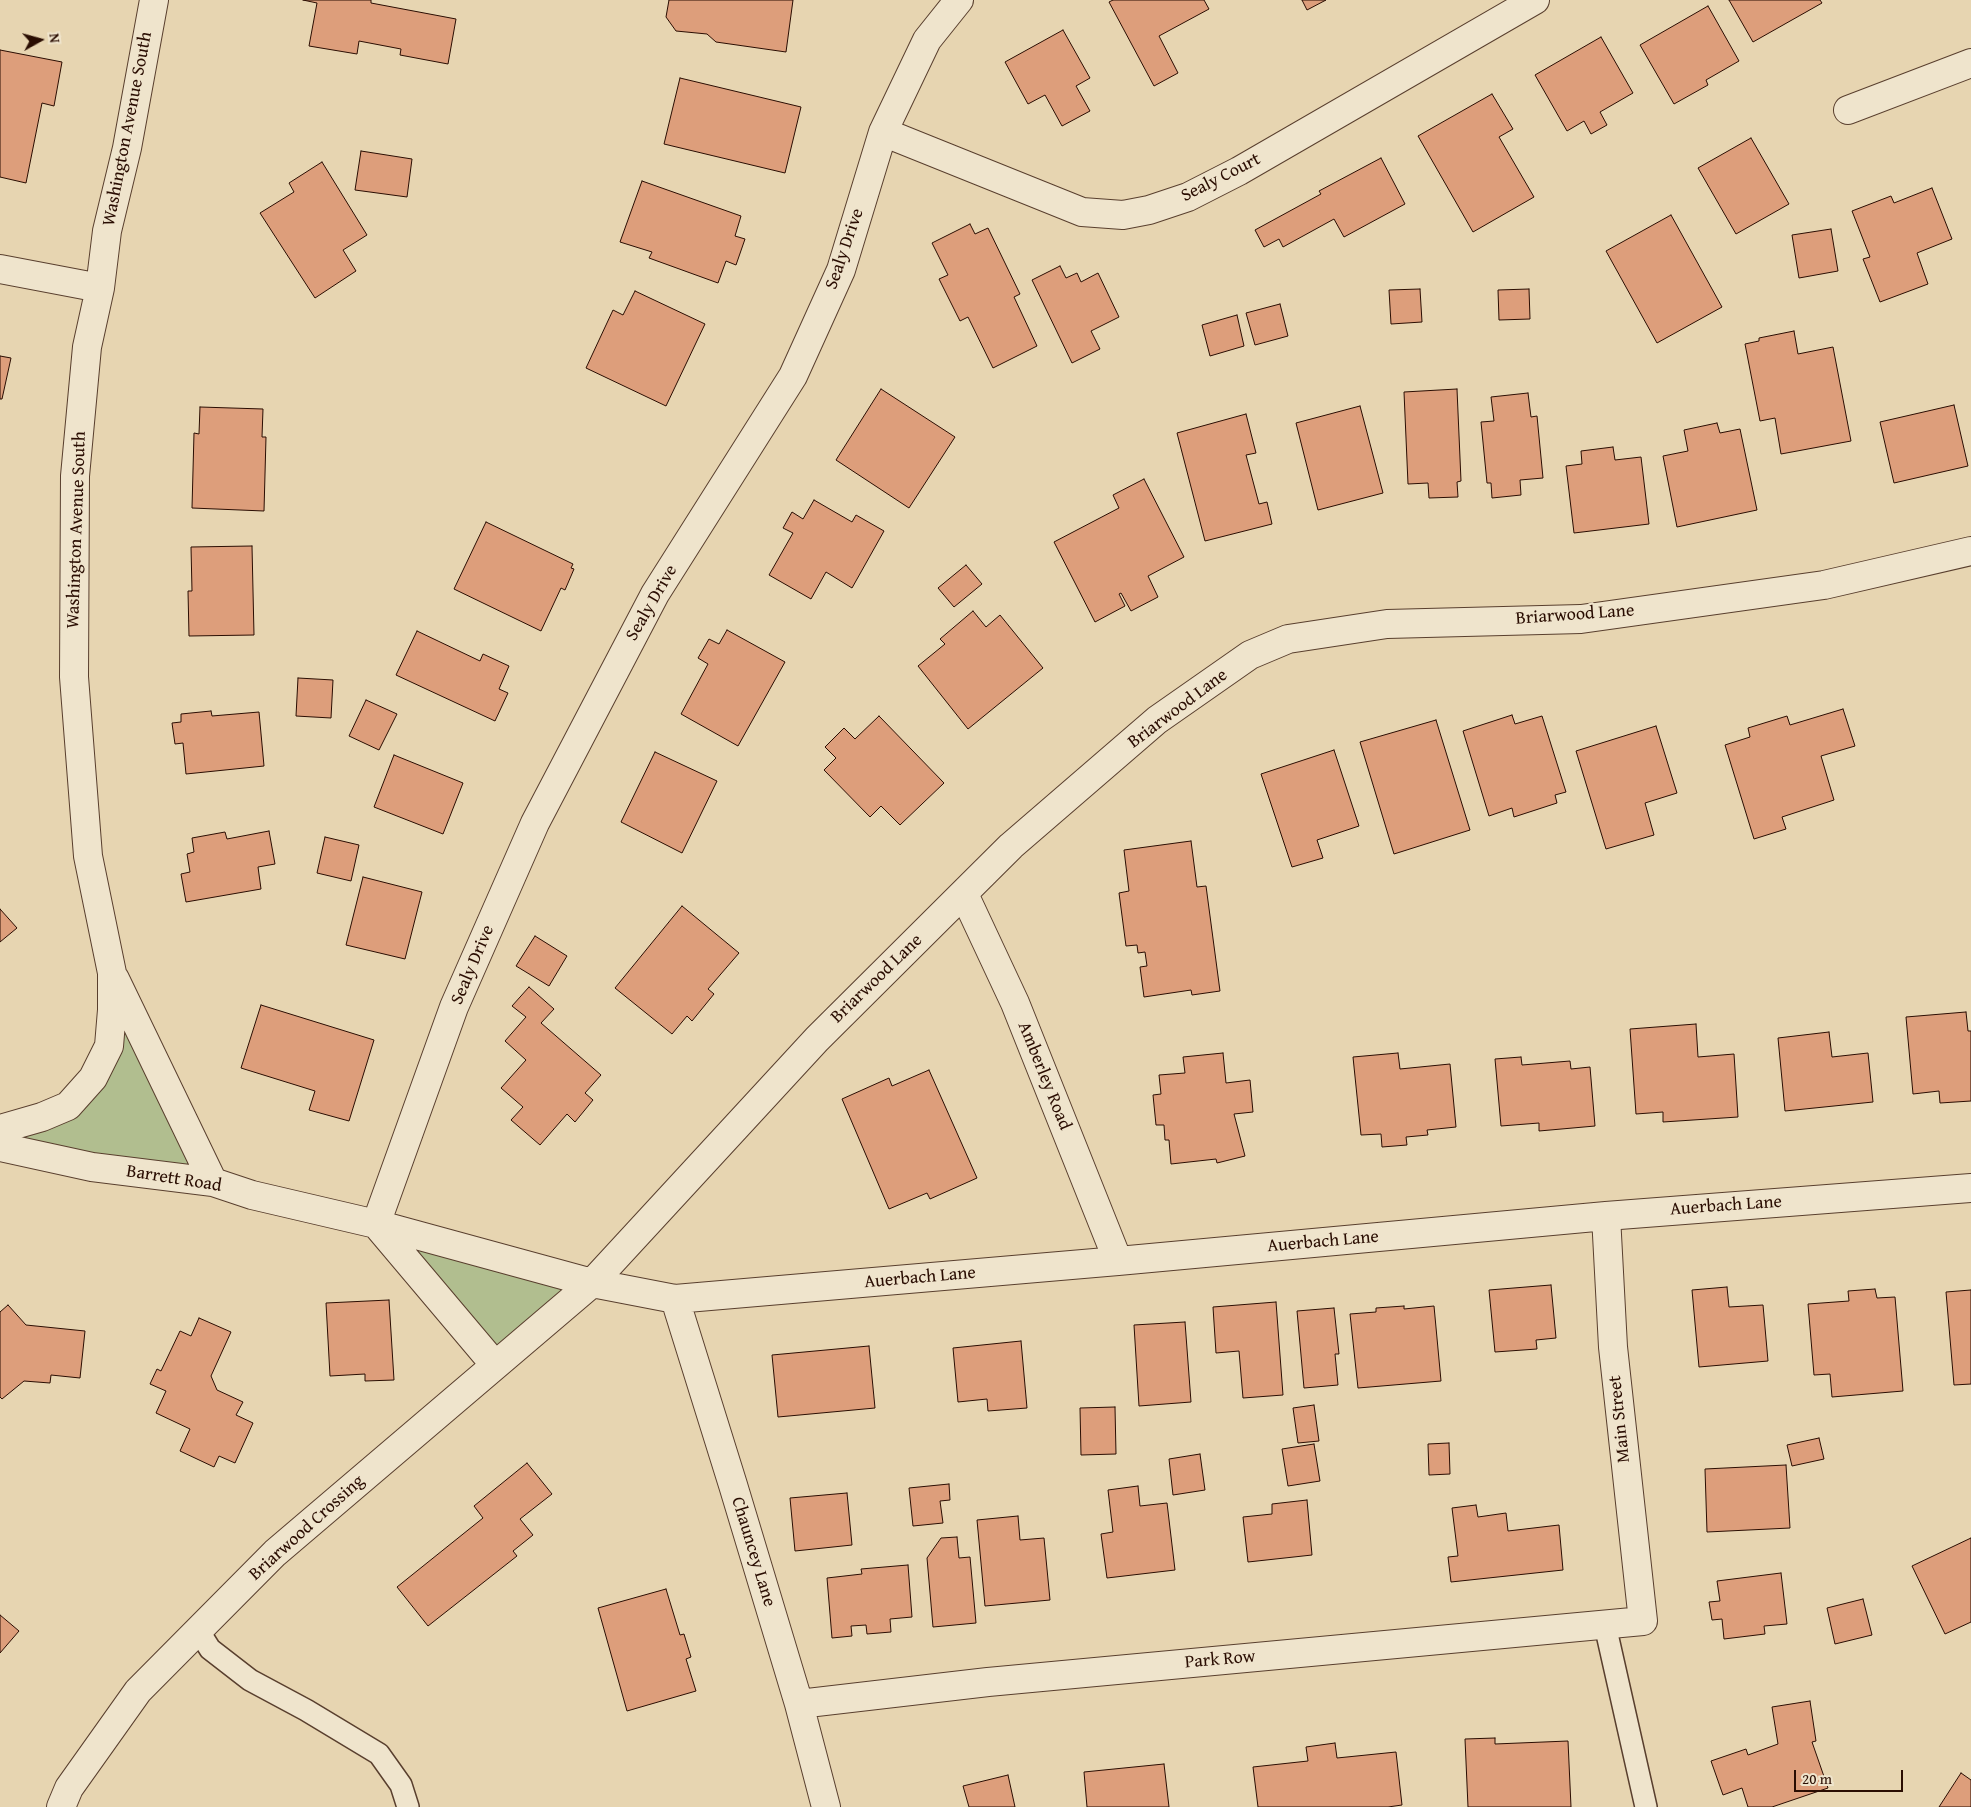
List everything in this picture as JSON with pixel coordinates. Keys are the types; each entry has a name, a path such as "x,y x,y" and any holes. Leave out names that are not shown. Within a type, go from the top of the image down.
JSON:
{"street":[{"name":"Washington Avenue South","path":"0,1129 42,1117 68,1106 93,1078 109,1046 112,973 88,856 74,677 75,476 87,347 100,288 107,231 127,148 154,0"},
{"name":"Sealy Drive","path":"376,1224 454,1007 535,823 655,594 793,376 841,270 883,132 927,40 959,0"},
{"name":"Sealy Court","path":"883,132 1082,212 1123,215 1150,210 1188,197 1239,171 1534,0"},
{"path":"1848,110 1971,63"},
{"path":"0,269 100,288"},
{"name":"Briarwood Lane","path":"592,1283 816,1039 1011,846 1157,720 1250,655 1288,639 1387,624 1581,619 1824,585 1971,551"},
{"name":"Amberley Road","path":"964,894 1016,1003 1118,1261"},
{"name":"Washington Avenue South","path":"112,973 213,1182"},
{"name":"Barrett Road","path":"0,1148 92,1167 213,1182 252,1195 376,1224 592,1283"},
{"name":"Auerbach Lane","path":"592,1283 675,1299 1606,1216 1971,1188"},
{"name":"Main Street","path":"1606,1216 1613,1347 1643,1621"},
{"path":"376,1224 495,1365"},
{"name":"Briarwood Crossing","path":"61,1807 69,1788 138,1691 275,1552 592,1283"},
{"name":"Chauncey Lane","path":"675,1299 799,1704 826,1807"},
{"name":"Park Row","path":"799,1704 998,1681 1643,1621"}],"lane":[{"path":"1605,1625 1646,1807"},
{"path":"198,1630 210,1649 250,1680 306,1710 379,1754 402,1786 408,1807"}],"green space":[{"path":"112,973 213,1182 0,1147 93,1078"},
{"path":"376,1224 592,1283 495,1365"}],"building":[{"path":"303,0 371,0 371,3 456,19 448,64 400,55 401,49 359,41 357,54 309,46 317,3"},
{"path":"669,0 793,0 786,52 716,42 707,34 676,31 666,17"},
{"path":"1113,0 1204,0 1209,9 1159,36 1178,73 1154,86 1109,2"},
{"path":"1302,0 1326,0 1307,10"},
{"path":"1729,0 1820,0 1822,3 1753,42"},
{"path":"1708,6 1739,61 1706,80 1708,85 1674,104 1640,45"},
{"path":"1063,30 1090,78 1076,86 1090,111 1062,126 1045,95 1028,104 1005,62"},
{"path":"1601,37 1633,93 1600,112 1607,125 1591,134 1584,121 1567,131 1535,75"},
{"path":"0,50 62,62 54,106 42,103 26,183 0,177"},
{"path":"680,78 801,107 785,173 664,144"},
{"path":"1492,94 1513,129 1499,137 1534,197 1473,232 1418,136"},
{"path":"1751,138 1789,204 1736,234 1698,168"},
{"path":"361,151 412,159 407,197 355,190"},
{"path":"1381,158 1405,204 1344,237 1334,219 1283,247 1279,239 1264,247 1255,230 1321,194 1319,191"},
{"path":"322,162 367,235 343,250 356,271 315,298 260,213 294,192 289,183"},
{"path":"642,181 741,216 735,236 745,239 736,265 726,261 718,283 649,258 652,252 620,242"},
{"path":"1932,188 1952,239 1917,253 1928,284 1880,302 1863,259 1870,257 1852,211 1891,196 1894,203"},
{"path":"1671,215 1722,307 1657,343 1606,251"},
{"path":"970,224 975,234 988,228 1020,294 1014,297 1037,346 993,368 968,317 960,321 939,279 948,275 932,243"},
{"path":"1831,229 1838,271 1799,278 1792,235"},
{"path":"1060,266 1066,278 1077,273 1081,282 1098,273 1119,317 1091,331 1100,349 1072,363 1032,280"},
{"path":"1420,289 1422,322 1391,324 1389,290"},
{"path":"1529,289 1530,319 1499,320 1498,290"},
{"path":"635,291 705,324 666,406 586,368 613,310 623,315"},
{"path":"1280,304 1288,336 1255,345 1246,313"},
{"path":"1237,315 1244,346 1210,356 1202,325"},
{"path":"1794,331 1798,354 1833,347 1851,441 1781,454 1775,418 1760,421 1745,344 1759,341 1759,338"},
{"path":"0,356 11,358 2,399 0,399"},
{"path":"881,389 955,437 909,508 836,460"},
{"path":"1457,389 1461,481 1457,482 1458,497 1429,498 1428,483 1408,484 1404,392"},
{"path":"1528,393 1531,417 1537,416 1543,478 1520,480 1521,495 1492,498 1491,483 1487,483 1481,422 1494,421 1491,397"},
{"path":"1954,405 1968,466 1894,483 1880,422"},
{"path":"1360,406 1383,493 1318,510 1296,423"},
{"path":"200,407 263,409 262,437 266,437 264,511 192,508 194,433 199,434"},
{"path":"1246,414 1256,453 1246,455 1259,504 1267,502 1272,524 1205,541 1177,433"},
{"path":"1717,423 1720,433 1740,429 1757,510 1677,527 1663,456 1688,451 1684,430"},
{"path":"1613,447 1615,460 1641,457 1649,524 1574,533 1566,466 1582,464 1581,451"},
{"path":"1144,479 1184,557 1148,576 1158,597 1131,611 1121,593 1119,594 1125,606 1095,622 1054,542 1119,508 1113,495"},
{"path":"814,500 852,522 856,515 884,531 852,588 826,572 811,599 769,575 793,533 783,528 792,512 803,519"},
{"path":"486,522 573,564 571,568 574,569 565,590 561,588 541,631 454,589"},
{"path":"252,546 254,635 189,636 188,591 192,591 191,547"},
{"path":"966,565 982,584 954,607 938,588"},
{"path":"973,611 986,627 1000,615 1043,668 968,729 918,666 945,644 940,639"},
{"path":"727,630 785,662 738,746 681,714 708,664 698,658 709,639 719,644"},
{"path":"417,631 480,661 483,654 509,666 499,689 508,693 495,721 396,675"},
{"path":"298,678 333,680 331,718 296,716"},
{"path":"366,700 397,714 379,750 349,736"},
{"path":"1843,709 1855,746 1821,756 1834,800 1782,817 1786,829 1754,839 1725,745 1750,737 1748,728 1787,716 1790,725"},
{"path":"211,711 212,716 259,712 264,766 186,774 183,743 175,744 172,723 181,722 181,714"},
{"path":"1512,715 1515,724 1542,716 1566,792 1555,795 1557,803 1514,817 1512,808 1489,816 1463,731"},
{"path":"879,716 944,783 900,825 881,806 870,817 824,770 836,758 825,747 844,728 855,739"},
{"path":"1436,720 1470,830 1394,854 1360,742"},
{"path":"1656,726 1677,793 1645,803 1654,835 1606,849 1576,751"},
{"path":"1334,750 1359,826 1317,840 1323,858 1292,867 1261,774"},
{"path":"655,752 717,781 682,853 621,822"},
{"path":"394,755 463,783 443,834 374,807"},
{"path":"269,831 275,864 258,867 261,889 186,902 181,874 190,872 187,854 194,852 192,838 225,832 227,839"},
{"path":"325,837 359,845 351,881 317,873"},
{"path":"1191,841 1197,887 1206,886 1220,991 1192,995 1191,990 1144,997 1140,967 1147,966 1145,952 1138,953 1137,945 1126,946 1119,893 1129,891 1124,850"},
{"path":"363,877 422,892 405,959 346,945"},
{"path":"682,906 739,953 708,989 714,994 692,1021 687,1016 672,1034 615,988"},
{"path":"0,909 17,928 0,942"},
{"path":"535,936 567,956 549,986 516,966"},
{"path":"529,987 554,1009 541,1023 601,1075 585,1093 593,1100 575,1122 567,1114 540,1145 511,1120 523,1107 501,1088 526,1060 505,1041 526,1017 512,1006"},
{"path":"261,1005 374,1040 349,1121 309,1110 315,1091 241,1068"},
{"path":"1966,1012 1968,1031 1971,1031 1971,1101 1940,1103 1939,1091 1913,1094 1906,1017"},
{"path":"1696,1024 1698,1057 1734,1054 1738,1117 1663,1122 1663,1112 1636,1114 1630,1029"},
{"path":"1829,1032 1832,1057 1868,1053 1873,1102 1785,1111 1778,1038"},
{"path":"1223,1053 1226,1083 1250,1080 1253,1112 1234,1114 1245,1156 1217,1163 1216,1159 1171,1164 1169,1140 1165,1140 1164,1125 1156,1125 1153,1095 1161,1094 1159,1075 1185,1073 1183,1057"},
{"path":"1398,1053 1400,1069 1450,1064 1456,1127 1427,1130 1428,1135 1406,1137 1407,1145 1382,1147 1381,1134 1361,1135 1353,1057"},
{"path":"1521,1057 1522,1065 1570,1061 1571,1069 1590,1067 1595,1126 1539,1131 1539,1123 1501,1126 1495,1059"},
{"path":"929,1070 977,1178 930,1199 927,1193 889,1209 842,1099 889,1078 892,1086"},
{"path":"1551,1285 1556,1338 1536,1340 1537,1349 1495,1352 1489,1290"},
{"path":"1727,1287 1729,1307 1763,1305 1768,1361 1699,1367 1692,1290"},
{"path":"1875,1289 1877,1298 1895,1297 1903,1391 1832,1397 1830,1374 1814,1375 1808,1304 1849,1301 1848,1291"},
{"path":"1971,1290 1971,1384 1954,1385 1946,1292"},
{"path":"389,1300 394,1380 365,1381 365,1374 330,1376 326,1303"},
{"path":"1276,1302 1283,1395 1243,1398 1239,1351 1216,1353 1213,1307"},
{"path":"8,1305 26,1325 85,1331 80,1378 51,1375 50,1383 24,1381 2,1399 0,1397 0,1312"},
{"path":"1404,1306 1404,1309 1434,1306 1441,1381 1358,1388 1350,1314 1376,1312 1376,1308"},
{"path":"1334,1308 1339,1354 1335,1354 1338,1385 1304,1388 1297,1311"},
{"path":"199,1318 231,1332 211,1376 217,1390 243,1402 236,1415 253,1423 235,1463 219,1456 214,1467 180,1451 190,1429 156,1413 166,1391 150,1384 157,1369 161,1371 180,1331 191,1336"},
{"path":"1185,1322 1191,1402 1139,1406 1134,1325"},
{"path":"1021,1341 1027,1408 988,1411 987,1399 958,1402 953,1348"},
{"path":"869,1346 875,1408 778,1417 772,1355"},
{"path":"1314,1405 1319,1441 1298,1443 1293,1408"},
{"path":"1115,1407 1116,1454 1081,1455 1080,1408"},
{"path":"1819,1438 1824,1459 1792,1466 1787,1445"},
{"path":"1449,1443 1450,1474 1429,1475 1428,1444"},
{"path":"1314,1444 1320,1481 1288,1486 1282,1449"},
{"path":"1200,1454 1205,1490 1173,1495 1169,1459"},
{"path":"527,1463 552,1494 520,1519 533,1535 513,1551 517,1556 428,1626 397,1587 483,1518 474,1506"},
{"path":"1786,1465 1790,1528 1707,1532 1705,1469"},
{"path":"949,1484 950,1500 940,1501 943,1523 913,1526 909,1488"},
{"path":"1138,1486 1140,1506 1167,1503 1175,1570 1107,1578 1101,1534 1113,1532 1108,1490"},
{"path":"847,1493 852,1545 795,1551 790,1498"},
{"path":"1307,1500 1312,1555 1248,1562 1243,1517 1272,1514 1272,1504"},
{"path":"1476,1505 1478,1517 1506,1513 1508,1531 1559,1525 1563,1570 1451,1582 1448,1557 1458,1556 1452,1508"},
{"path":"1018,1516 1020,1540 1044,1538 1050,1600 985,1606 977,1520"},
{"path":"957,1537 959,1558 970,1557 976,1623 933,1627 927,1558 941,1538"},
{"path":"1971,1538 1971,1622 1945,1634 1912,1566"},
{"path":"908,1565 912,1617 890,1619 891,1632 867,1634 866,1625 851,1626 852,1636 832,1638 827,1578 862,1574 861,1569"},
{"path":"1781,1573 1787,1624 1764,1626 1765,1634 1724,1639 1722,1619 1712,1620 1709,1602 1720,1601 1717,1581"},
{"path":"666,1589 680,1635 684,1634 691,1657 686,1659 696,1691 627,1711 598,1608"},
{"path":"1863,1599 1872,1635 1835,1644 1827,1608"},
{"path":"0,1615 19,1631 0,1653"},
{"path":"1810,1701 1816,1741 1812,1742 1828,1788 1772,1807 1748,1807 1742,1788 1723,1795 1711,1761 1746,1749 1748,1755 1778,1744 1772,1707"},
{"path":"1495,1738 1495,1744 1568,1741 1571,1807 1468,1807 1465,1739"},
{"path":"1335,1743 1337,1758 1396,1752 1402,1805 1388,1807 1258,1807 1253,1767 1308,1761 1306,1747"},
{"path":"1164,1764 1169,1807 1087,1807 1084,1772"},
{"path":"1961,1773 1971,1780 1971,1807 1939,1807"},
{"path":"1008,1775 1015,1807 969,1807 963,1786"}]}
